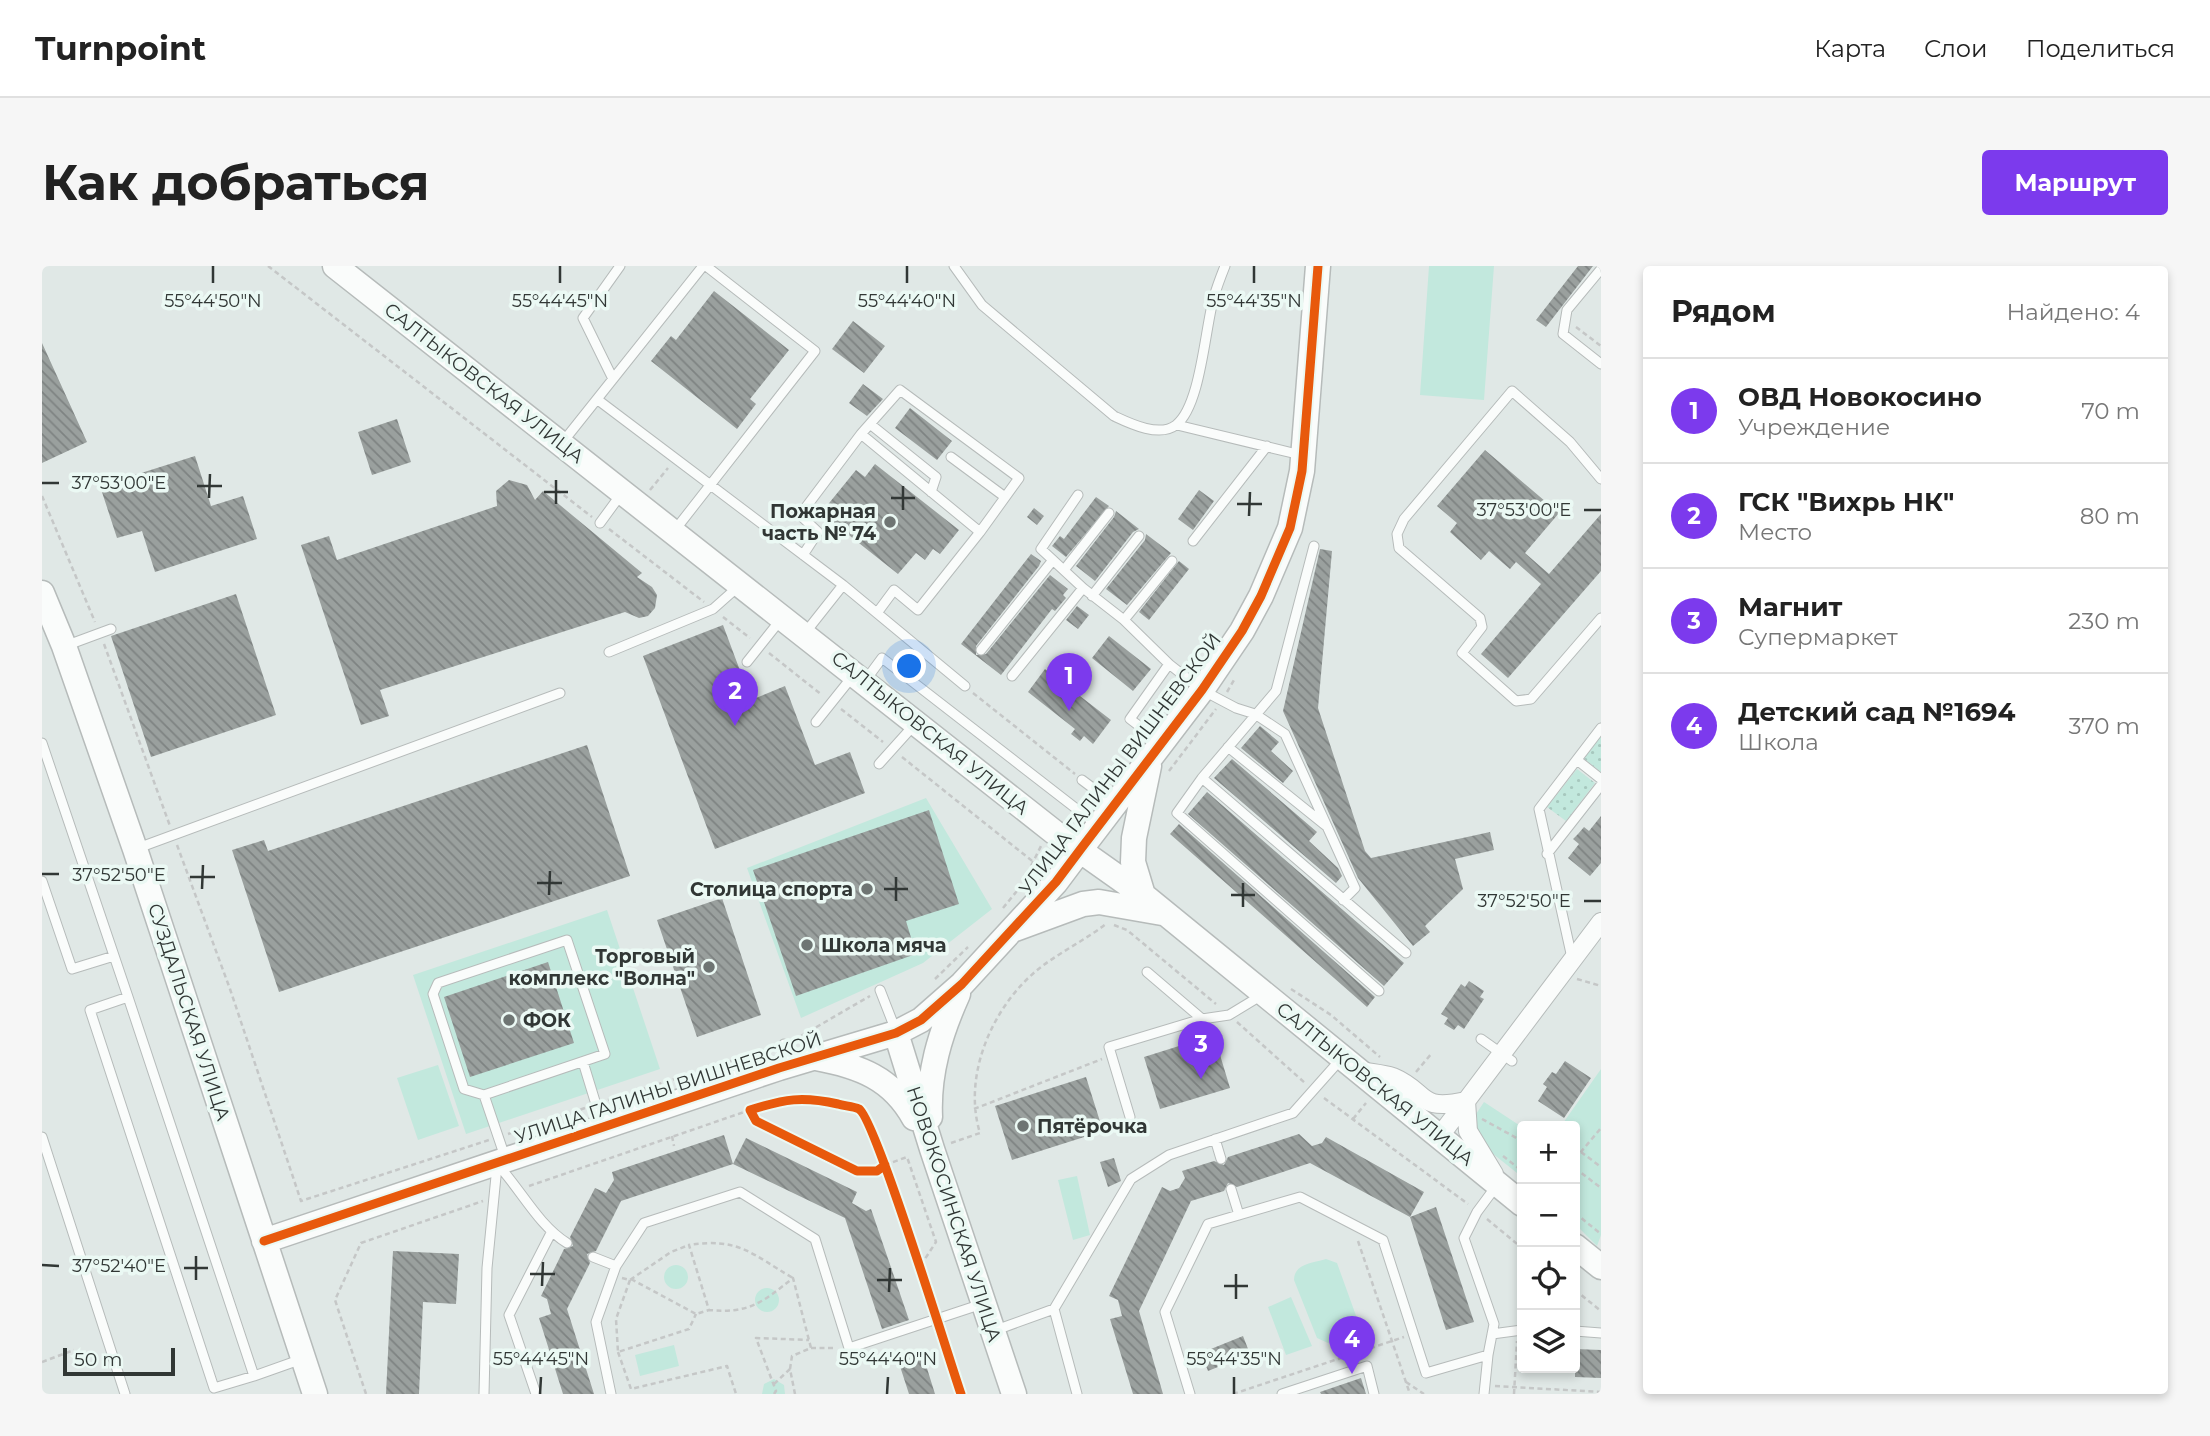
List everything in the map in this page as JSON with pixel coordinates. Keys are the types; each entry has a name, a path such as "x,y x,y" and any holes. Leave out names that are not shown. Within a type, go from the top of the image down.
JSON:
{"street":[{"name":"САЛТЫКОВСКАЯ УЛИЦА","path":"335,266 916,723 1080,850 1143,895 1517,1200"},
{"name":"УЛИЦА ГАЛИНЫ ВИШНЕВСКОЙ","path":"264,1241 603,1128 787,1054 815,1057 897,1032 921,1020 962,984 1005,922 1080,850 1202,690 1242,631 1278,560 1290,528 1304,455 1318,266"},
{"name":"СУЗДАЛЬСКАЯ УЛИЦА","path":"42,593 64,646 135,849 315,1394"},
{"path":"1143,895 1133,862 1134,838 1156,751"},
{"path":"1005,922 1091,903 1116,904 1167,914"},
{"path":"1439,1137 1466,1101 1488,1080 1506,1057 1601,922"},
{"path":"939,1147 932,1075 944,1025 962,984"},
{"name":"НОВОКОСИНСКАЯ УЛИЦА","path":"897,1032 939,1147 984,1304 1014,1394"},
{"path":"815,1057 877,1075 895,1089 939,1147"},
{"path":"1350,1064 1394,1078 1429,1104 1446,1105 1466,1101"},
{"path":"1466,1101 1468,1131 1500,1185"},
{"path":"1576,1247 1601,1267"}],"lane":[{"path":"613,379 583,318 620,266"},
{"path":"561,444 705,266 815,351 712,486 673,532"},
{"path":"954,266 982,305 1114,416 1148,428 1167,429 1177,425 1304,455"},
{"path":"1177,425 1196,386 1213,298 1225,266"},
{"path":"1601,269 1567,310 1563,334 1601,364"},
{"path":"803,555 818,532 800,514 861,434 900,390 1019,478 918,610 894,590 877,612"},
{"path":"1600,623 1531,699 1516,701 1462,653 1482,627 1480,618 1399,548 1397,534 1404,519 1512,391 1570,442 1601,479"},
{"path":"598,400 843,585 965,686"},
{"path":"870,424 936,477 931,492"},
{"path":"861,434 980,532"},
{"path":"1194,541 1266,446"},
{"path":"951,457 1005,497"},
{"path":"600,523 623,493"},
{"path":"1078,495 1041,549 1092,596 1124,620 1169,664 1202,690 1236,708 1255,714 1285,734 1355,888 1343,900"},
{"path":"1064,570 1109,513"},
{"path":"1092,596 1139,536"},
{"path":"1314,546 1276,691 1202,778 1178,813 1379,991"},
{"path":"981,650 1053,560"},
{"path":"1124,620 1172,561"},
{"path":"609,652 713,609 741,584"},
{"path":"805,634 843,585"},
{"path":"1012,676 1083,588"},
{"path":"747,662 783,617"},
{"path":"64,646 111,629"},
{"path":"816,722 832,702 882,658 1099,826"},
{"path":"1156,751 1130,719 1169,664"},
{"path":"135,849 560,693"},
{"path":"879,764 916,723"},
{"path":"1569,968 1539,810 1601,729"},
{"path":"42,743 254,1376"},
{"path":"1228,747 1327,827"},
{"path":"1577,760 1601,779"},
{"path":"1202,778 1406,953"},
{"path":"1082,780 1115,804"},
{"path":"1547,854 1601,785"},
{"path":"42,881 72,969 114,957"},
{"path":"567,940 605,1055 484,1095 464,1089 433,994 438,983 567,940"},
{"path":"1147,972 1202,1019"},
{"path":"880,990 897,1032"},
{"path":"1130,1117 1109,1047 1202,1019 1229,1015 1264,994"},
{"path":"128,997 90,1010 214,1388 303,1359"},
{"path":"1481,1039 1506,1057"},
{"path":"583,1062 603,1128"},
{"path":"993,1331 1054,1309 1131,1179 1168,1156 1293,1113 1313,1091 1350,1064"},
{"path":"484,1095 499,1137 502,1162 487,1268 484,1394"},
{"path":"42,1136 125,1394"},
{"path":"1215,1139 1221,1159"},
{"path":"502,1162 551,1233 567,1243"},
{"path":"1485,1389 1494,1324 1464,1238 1477,1212 1500,1185"},
{"path":"1231,1189 1239,1215"},
{"path":"611,1394 596,1322 615,1271 644,1223 740,1192 816,1240 849,1348 984,1304"},
{"path":"1190,1394 1165,1312 1208,1224 1300,1197 1382,1240 1426,1373 1488,1355"},
{"path":"536,1394 509,1315 551,1233"},
{"path":"593,1257 615,1271"},
{"path":"1054,1309 1077,1394"},
{"path":"1492,1334 1517,1330"},
{"path":"1580,1331 1601,1333"},
{"path":"1282,1394 1367,1366 1374,1394"}],"path":[{"path":"268,266 713,609 1041,868"},
{"path":"1565,318 1601,346"},
{"path":"648,493 675,458"},
{"path":"965,686 1082,780"},
{"path":"1005,922 1041,846"},
{"path":"939,1147 980,1133 972,1109 974,1086 994,1024 1016,992 1040,968 1107,923 1127,930 1229,1015 1313,1091 1521,1247"},
{"path":"929,986 974,941"},
{"path":"1569,968 1601,986"},
{"path":"787,1054 880,990"},
{"path":"301,1201 772,1048"},
{"path":"1409,1082 1432,1053"},
{"path":"1353,1119 1370,1098"},
{"path":"756,1121 750,1110 763,1106"},
{"path":"1480,1118 1517,1138"},
{"path":"1601,1128 1580,1151 1601,1167"},
{"path":"672,1136 674,1146"},
{"path":"1497,1152 1517,1167"},
{"path":"880,1153 881,1168 889,1178"},
{"path":"881,1168 907,1157 936,1242 919,1268"},
{"path":"1580,1172 1601,1188"},
{"path":"1580,1217 1601,1234"},
{"path":"1352,1224 1410,1394"},
{"path":"736,1394 727,1366 631,1389 618,1352 616,1319 631,1280 671,1252 689,1245 727,1242 793,1278 811,1348"},
{"path":"689,1245 709,1310"},
{"path":"915,1255 923,1281"},
{"path":"615,1271 696,1314 709,1310 734,1312 761,1303 793,1278"},
{"path":"1580,1294 1601,1311"},
{"path":"618,1352 689,1329 696,1314"},
{"path":"1233,1394 1413,1334"},
{"path":"774,1394 774,1384 756,1338 809,1340"},
{"path":"795,1394 790,1369 792,1356 811,1348 849,1348"},
{"path":"42,1362 74,1350"},
{"path":"1514,1394 1517,1358"},
{"path":"774,1384 790,1369"},
{"path":"1406,1382 1424,1394"},
{"path":"1485,1389 1514,1387 1601,1392"}],"green space":[{"path":"1429,266 1494,266 1484,400 1420,395"},
{"path":"1601,734 1601,772 1583,758"},
{"path":"1577,769 1595,783 1566,821 1547,807"},
{"name":"Столица спорта","path":"926,798 992,909 923,963 801,1018 747,868"},
{"path":"607,910 660,1069 466,1134 413,975"},
{"path":"438,1065 459,1126 418,1140 397,1078"},
{"path":"1601,1069 1601,1235 1597,1246 1580,1229 1580,1121 1565,1121"},
{"path":"1484,1102 1517,1124 1517,1173 1477,1141 1470,1123"},
{"path":"1077,1176 1090,1235 1073,1240 1058,1180"},
{"path":"1326,1259 1337,1263 1359,1324 1354,1334 1328,1343 1317,1338 1294,1280 1300,1267"},
{"path":"676,1265 685,1268 688,1277 685,1286 676,1289 667,1286 664,1277 667,1268"},
{"path":"767,1288 776,1291 779,1300 776,1309 767,1312 758,1309 755,1300 758,1291"},
{"path":"1291,1297 1312,1346 1286,1355 1268,1307"},
{"path":"674,1345 679,1366 640,1376 635,1355"},
{"path":"774,1379 784,1385 785,1394 762,1394 764,1384"}],"building":[{"path":"1578,266 1593,266 1546,327 1536,320"},
{"path":"714,291 789,350 750,399 756,404 737,429 651,361 671,336 676,340"},
{"path":"853,321 885,346 864,373 832,349"},
{"path":"42,343 87,442 42,463"},
{"path":"863,384 883,399 867,416 849,403"},
{"path":"910,408 952,441 937,460 895,428"},
{"path":"397,419 411,462 372,475 358,432"},
{"path":"1485,450 1559,513 1525,553 1549,574 1601,514 1601,571 1508,678 1481,654 1541,584 1516,562 1510,569 1489,551 1481,560 1450,532 1457,523 1437,506"},
{"path":"195,456 211,506 243,496 257,539 155,572 142,531 117,538 100,486"},
{"name":"Пожарная часть № 74","path":"875,464 959,530 940,554 933,549 925,560 916,553 898,574 821,513 856,470 865,477"},
{"path":"509,480 527,485 535,500 543,491 642,573 637,577 652,587 657,595 655,608 648,616 639,618 625,612 380,690 389,716 361,725 301,545 329,536 337,560 497,506 496,491"},
{"path":"1199,490 1214,501 1193,530 1178,519"},
{"path":"1096,497 1109,506 1066,557 1052,546 1060,536 1064,539"},
{"path":"1034,508 1044,516 1037,525 1027,517"},
{"path":"1116,511 1139,529 1133,532 1095,581 1076,566"},
{"path":"1146,534 1171,553 1127,605 1106,589 1145,540"},
{"path":"1320,549 1332,551 1318,708 1365,851 1371,858 1490,832 1494,850 1455,859 1463,889 1425,926 1430,932 1413,946 1358,878 1283,711"},
{"path":"1031,554 1041,561 1039,566 976,646 976,655 986,654 1050,575 1068,589 1063,595 1066,598 1055,611 1052,609 1001,675 961,644"},
{"path":"1179,561 1189,569 1149,620 1139,612"},
{"path":"236,594 276,715 151,757 111,636"},
{"path":"1077,606 1089,615 1078,629 1066,620"},
{"path":"723,625 751,700 785,686 815,765 850,752 865,793 715,849 643,656"},
{"path":"1109,636 1151,669 1133,691 1092,658"},
{"path":"1045,669 1111,720 1093,744 1084,736 1080,741 1071,734 1075,729 1028,692"},
{"path":"1260,726 1279,742 1271,751 1293,771 1283,783 1241,748"},
{"path":"587,745 630,876 279,992 232,850 264,840 268,851"},
{"path":"1232,759 1317,832 1309,841 1338,868 1342,876 1336,883 1214,778"},
{"path":"1207,792 1404,963 1384,986 1188,814"},
{"name":"Столица спорта","path":"929,810 959,904 906,921 916,954 796,996 753,870"},
{"path":"1601,816 1601,863 1590,876 1568,858 1579,844 1573,839 1584,827 1589,831"},
{"path":"1179,824 1375,997 1367,1007 1170,834"},
{"name":"Торговый комплекс \"Волна\"","path":"722,898 761,1015 697,1037 657,920"},
{"name":"ФОК","path":"548,962 574,1043 470,1077 444,997"},
{"path":"1469,981 1484,991 1480,997 1484,999 1464,1029 1458,1025 1454,1030 1444,1024 1448,1018 1441,1014 1461,984 1465,987"},
{"path":"1214,1035 1230,1088 1160,1109 1144,1057"},
{"path":"1565,1061 1591,1078 1564,1118 1538,1101 1547,1087 1543,1084 1552,1072 1556,1074"},
{"path":"1086,1077 1103,1131 1012,1160 995,1106"},
{"path":"1299,1134 1312,1146 1322,1143 1326,1137 1424,1192 1410,1217 1310,1163 1237,1187 1228,1183 1224,1191 1191,1201 1139,1311 1163,1394 1133,1394 1110,1319 1122,1316 1118,1300 1109,1296 1162,1187 1170,1191 1179,1188 1185,1178 1182,1171 1214,1161 1224,1165 1228,1157"},
{"path":"724,1135 733,1164 621,1201 596,1251 587,1254 590,1263 567,1309 594,1394 563,1394 539,1318 551,1314 547,1299 541,1296 564,1249 573,1246 570,1237 595,1188 606,1193 614,1180 612,1172"},
{"path":"746,1138 857,1192 852,1203 866,1211 871,1209 909,1320 882,1329 845,1218 733,1164"},
{"path":"1114,1158 1121,1181 1108,1187 1100,1162"},
{"path":"1436,1207 1474,1322 1446,1330 1410,1217"},
{"path":"393,1251 459,1254 456,1304 423,1302 419,1394 386,1394"},
{"path":"1243,1336 1250,1354 1208,1371 1201,1353"},
{"path":"921,1349 935,1394 909,1394 897,1357"},
{"path":"1580,1349 1601,1350 1601,1378 1575,1377 1575,1373 1580,1373"},
{"path":"1361,1378 1366,1394 1320,1392"}],"cycle path":[{"path":"264,1241 779,1068 896,1033 921,1020 962,984 1056,882 1202,690 1242,631 1261,596 1290,528 1302,471 1318,266"},
{"path":"885,1165 877,1171 857,1171 756,1121 750,1110 773,1103 804,1099 859,1109 880,1152 895,1194 928,1291 961,1394"}],"place":[{"name":"Пожарная часть № 74","path":"890,522"},
{"name":"ОВД Новокосино","path":"1069,711"},
{"name":"ГСК \"Вихрь НК\"","path":"735,726"},
{"name":"Столица спорта","path":"867,889"},
{"name":"Школа мяча","path":"807,945"},
{"name":"Торговый комплекс \"Волна\"","path":"709,967"},
{"name":"ФОК","path":"509,1020"},
{"name":"Магнит","path":"1201,1079"},
{"name":"Пятёрочка","path":"1023,1126"},
{"name":"Детский сад №1694","path":"1352,1374"}]}
